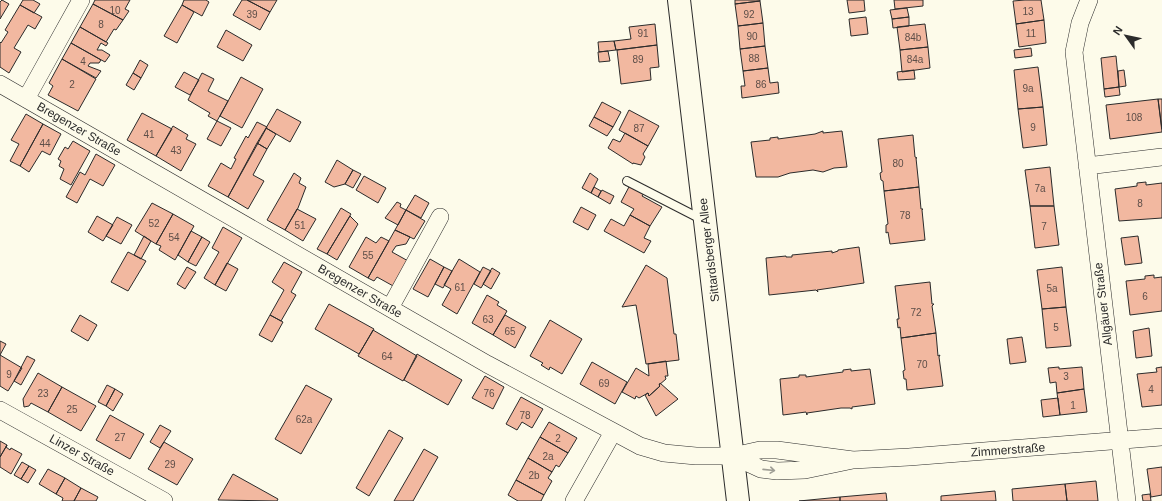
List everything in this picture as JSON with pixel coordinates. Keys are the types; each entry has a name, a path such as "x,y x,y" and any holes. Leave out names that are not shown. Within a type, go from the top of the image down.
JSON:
{"main road":[{"name":"Sittardsberger Allee","path":"679,0 738,501"}],"street":[{"path":"26,99 81,0"},
{"name":"Allgäuer Straße","path":"1089,0 1080,23 1074,52 1127,501"},
{"name":"Bregenzer Straße","path":"0,84 487,364 640,446 664,454 733,456"},
{"path":"1087,166 1162,157"},
{"path":"390,308 440,217"},
{"name":"Linzer Straße","path":"0,410 164,501"},
{"path":"574,501 613,432"},
{"name":"Zimmerstraße","path":"733,456 761,470 805,470 853,460 917,457 1119,442 1162,437"}],"lane":[{"path":"627,181 705,221"}],"building":[{"path":"2,0 9,4 0,19 0,2"},
{"path":"23,0 33,0 40,4 34,13 20,5"},
{"path":"95,0 130,0 125,9 129,11 123,20 93,4"},
{"path":"184,0 206,0 209,2 202,16 182,5"},
{"path":"242,0 247,0 270,12 260,30 233,15"},
{"path":"247,0 277,0 270,12"},
{"path":"735,0 760,0 760,1 735,4"},
{"path":"847,0 864,0 865,11 849,13"},
{"path":"894,0 923,0 923,6 895,9"},
{"path":"1041,0 1044,20 1016,24 1013,1"},
{"path":"760,1 763,23 738,26 735,4"},
{"path":"93,4 123,20 116,30 114,29 106,42 80,27"},
{"path":"20,5 42,17 35,29 28,25 14,48 21,52 9,73 0,67 0,42 1,43 8,32 5,30"},
{"path":"182,5 194,12 177,43 164,36"},
{"path":"907,8 909,17 892,19 890,10"},
{"path":"866,17 868,34 851,36 849,19"},
{"path":"909,17 909,26 893,28 892,19"},
{"path":"1044,20 1046,43 1019,47 1016,24"},
{"path":"763,23 765,46 740,49 738,26"},
{"path":"655,24 657,45 616,50 614,41 631,39 629,27"},
{"path":"925,24 928,47 900,50 897,27"},
{"path":"80,27 108,43 106,46 101,43 97,50 102,50 110,55 105,62 71,43"},
{"path":"226,30 252,45 243,61 217,47"},
{"path":"614,41 616,50 599,52 598,42"},
{"path":"71,43 101,60 99,63 90,63 88,66 101,71 96,78 62,59"},
{"path":"657,45 659,67 650,68 651,80 621,84 617,50"},
{"path":"765,46 768,68 743,71 740,49"},
{"path":"928,47 930,68 902,72 900,50"},
{"path":"1031,48 1032,56 1015,58 1014,50"},
{"path":"608,51 610,61 599,62 598,52"},
{"path":"1116,56 1119,87 1104,89 1101,58"},
{"path":"62,59 96,79 78,111 48,95 53,86 49,83"},
{"path":"140,60 148,65 141,78 133,73"},
{"path":"1038,67 1043,107 1018,109 1014,70"},
{"path":"768,68 770,83 778,82 779,93 742,98 741,86 745,86 743,71"},
{"path":"914,70 915,79 898,80 897,72"},
{"path":"1124,70 1126,86 1119,87 1118,71"},
{"path":"184,72 199,80 190,95 175,87"},
{"path":"133,73 141,78 134,90 126,85"},
{"path":"202,73 214,79 208,91 228,101 217,121 208,116 210,113 188,100"},
{"path":"241,77 263,89 242,128 220,116"},
{"path":"1119,87 1120,95 1105,97 1104,89"},
{"path":"1158,99 1162,132 1110,139 1106,105"},
{"path":"1158,99 1162,99 1162,129"},
{"path":"602,102 621,112 613,127 594,117"},
{"path":"1043,107 1047,145 1023,148 1018,109"},
{"path":"277,109 301,122 290,142 266,128"},
{"path":"629,110 659,126 648,146 619,130"},
{"path":"142,113 172,129 156,156 127,140"},
{"path":"26,114 43,124 20,166 10,161 19,144 11,140"},
{"path":"594,117 613,127 607,136 589,126"},
{"path":"217,121 231,128 221,146 207,139"},
{"path":"257,122 267,127 228,197 208,186 221,163 231,169 236,159 234,158 246,136 248,138"},
{"path":"43,124 61,134 50,155 42,151 29,172 20,166"},
{"path":"173,126 188,135 186,139 196,144 181,171 156,156"},
{"path":"266,128 276,134 267,149 257,143"},
{"path":"823,131 823,133 842,131 847,167 834,168 823,172 813,170 790,173 778,177 756,177 751,142 770,140 770,138 778,137 778,139 815,134"},
{"path":"625,133 648,146 643,154 645,157 641,165 633,164 608,148 613,139 620,142"},
{"path":"913,135 915,157 917,158 919,187 884,191 880,173 882,172 878,139"},
{"path":"73,141 90,151 71,185 60,179 64,169 59,166 61,161 58,159 65,147 68,149"},
{"path":"257,143 267,149 253,175 264,181 248,209 228,197"},
{"path":"96,154 115,165 103,186 90,179 77,203 66,197 80,172 85,175"},
{"path":"337,160 353,170 345,184 334,187 325,182"},
{"path":"1050,167 1054,206 1030,206 1025,170"},
{"path":"353,170 361,174 353,188 345,184"},
{"path":"294,173 301,178 299,183 306,187 298,208 285,230 267,220"},
{"path":"590,173 598,179 591,193 582,188"},
{"path":"364,176 386,188 378,203 356,190"},
{"path":"1146,182 1146,185 1162,183 1162,218 1119,221 1115,189 1137,186 1137,183"},
{"path":"630,185 644,193 642,196 662,207 650,226 630,215 634,209 621,202"},
{"path":"594,187 601,191 598,197 591,193"},
{"path":"919,187 921,209 923,209 925,240 890,244 888,232 886,233 886,225 888,224 884,191"},
{"path":"602,190 614,196 610,204 598,197"},
{"path":"415,195 429,203 421,218 406,210"},
{"path":"397,202 401,204 400,207 406,210 398,225 385,218"},
{"path":"152,203 173,214 156,244 135,231"},
{"path":"1030,206 1054,206 1059,245 1035,248"},
{"path":"581,207 596,215 588,230 573,222"},
{"path":"341,208 351,214 327,254 317,249"},
{"path":"297,209 316,219 303,241 285,230"},
{"path":"406,210 425,221 414,239 395,230"},
{"path":"173,214 194,226 175,260 159,250 161,246 156,244"},
{"path":"630,215 650,226 644,238 651,241 644,253 604,231 611,219 624,226"},
{"path":"97,216 113,225 103,241 88,232"},
{"path":"350,216 358,224 337,260 327,254"},
{"path":"117,217 132,225 121,244 106,236"},
{"path":"223,227 242,238 215,285 204,278 219,252 212,248"},
{"path":"395,230 410,237 406,244 396,246 392,252 410,262 395,287 377,277 374,281 368,278"},
{"path":"191,231 202,237 188,262 178,255"},
{"path":"144,236 151,241 141,259 134,255"},
{"path":"1138,236 1142,263 1125,265 1121,238"},
{"path":"202,237 210,242 196,266 188,262"},
{"path":"366,237 376,243 381,237 389,241 368,278 349,267"},
{"path":"859,247 864,283 817,290 818,292 816,290 769,295 766,258 786,256 792,257 792,255 832,251 832,253 838,250"},
{"path":"128,252 146,261 128,291 111,282"},
{"path":"430,259 444,267 428,297 413,289"},
{"path":"459,259 480,272 457,314 442,305 451,289 444,285"},
{"path":"284,262 302,272 291,292 296,295 281,321 270,315 284,290 272,282"},
{"path":"227,263 238,269 226,291 215,285"},
{"path":"646,265 667,278 679,360 646,364 636,305 622,307"},
{"path":"187,267 196,272 185,289 177,284"},
{"path":"444,267 452,271 443,288 435,284"},
{"path":"483,267 491,271 481,288 474,284"},
{"path":"1062,267 1066,307 1042,309 1037,270"},
{"path":"492,268 500,273 491,289 483,284"},
{"path":"1154,275 1154,278 1162,277 1162,311 1130,315 1126,281 1145,279 1145,276"},
{"path":"930,282 932,304 934,304 932,306 936,333 901,338 900,327 898,328 897,319 899,319 895,286"},
{"path":"487,295 499,302 497,305 507,311 493,335 472,323"},
{"path":"329,304 374,329 359,354 315,329"},
{"path":"1066,307 1071,346 1046,348 1042,309"},
{"path":"80,315 97,325 88,341 71,331"},
{"path":"270,315 283,322 272,342 259,335"},
{"path":"505,315 526,327 515,348 493,335"},
{"path":"550,320 582,339 562,374 550,367 549,370 541,365 543,363 530,356"},
{"path":"1149,328 1152,356 1136,358 1133,331"},
{"path":"373,330 417,356 403,381 358,356"},
{"path":"936,333 943,386 907,390 906,379 904,379 903,371 905,370 901,338"},
{"path":"1022,337 1026,362 1010,364 1007,339"},
{"path":"0,341 6,344 0,355"},
{"path":"417,354 462,380 448,405 404,380"},
{"path":"0,355 22,368 8,391 0,386"},
{"path":"27,356 35,360 21,385 14,381"},
{"path":"666,361 668,376 665,376 666,379 649,396 648,393 639,398 636,396 635,399 622,392 636,368 649,376 648,364"},
{"path":"592,362 627,382 615,404 580,384"},
{"path":"1059,367 1059,369 1082,367 1084,389 1057,393 1056,382 1050,383 1048,368"},
{"path":"1162,367 1162,405 1142,407 1137,374 1157,372 1156,368"},
{"path":"851,369 851,371 870,369 875,404 852,407 852,409 841,408 807,413 807,415 806,412 783,415 780,379 799,377 799,375 806,375 806,377 843,372 843,370"},
{"path":"38,373 62,387 48,412 31,403 29,406 24,407 23,399"},
{"path":"485,376 504,387 493,409 472,398"},
{"path":"660,383 678,399 656,416 645,395 648,393 649,396 660,386"},
{"path":"107,385 115,389 106,406 98,402"},
{"path":"306,385 332,399 301,454 275,439"},
{"path":"62,387 96,406 81,431 48,412"},
{"path":"115,389 123,394 113,411 106,406"},
{"path":"1084,389 1087,412 1060,415 1057,393"},
{"path":"521,397 543,409 532,428 522,422 517,430 506,424"},
{"path":"1058,398 1060,415 1043,417 1041,400"},
{"path":"110,415 144,434 130,459 96,440"},
{"path":"549,422 577,438 568,453 540,437"},
{"path":"160,425 171,431 160,448 150,442"},
{"path":"389,430 403,438 369,496 356,488"},
{"path":"540,437 568,453 559,467 556,465 552,472 528,458"},
{"path":"0,441 7,445 0,457"},
{"path":"164,442 193,459 177,485 148,469"},
{"path":"7,445 6,447 10,450 11,448 22,454 11,474 0,467 0,457"},
{"path":"424,449 438,457 413,501 394,501"},
{"path":"528,458 552,472 548,478 552,481 544,495 516,480"},
{"path":"22,462 29,466 21,479 14,475"},
{"path":"29,466 36,470 28,483 21,479"},
{"path":"1162,467 1162,495 1151,497 1147,469"},
{"path":"48,469 65,478 56,494 39,484"},
{"path":"233,474 278,499 277,501 218,500"},
{"path":"65,478 81,488 74,501 62,501 63,498 56,494"},
{"path":"516,480 544,495 541,501 518,501 508,495"},
{"path":"1096,481 1098,501 1067,501 1065,484"},
{"path":"1065,484 1067,501 1013,501 1012,489"},
{"path":"81,488 98,497 96,501 74,501"},
{"path":"995,491 996,501 941,501 941,496"},
{"path":"886,493 887,501 840,501 840,497"},
{"path":"1150,494 1151,501 1143,501 1142,495"},
{"path":"840,497 840,501 799,501"}]}
